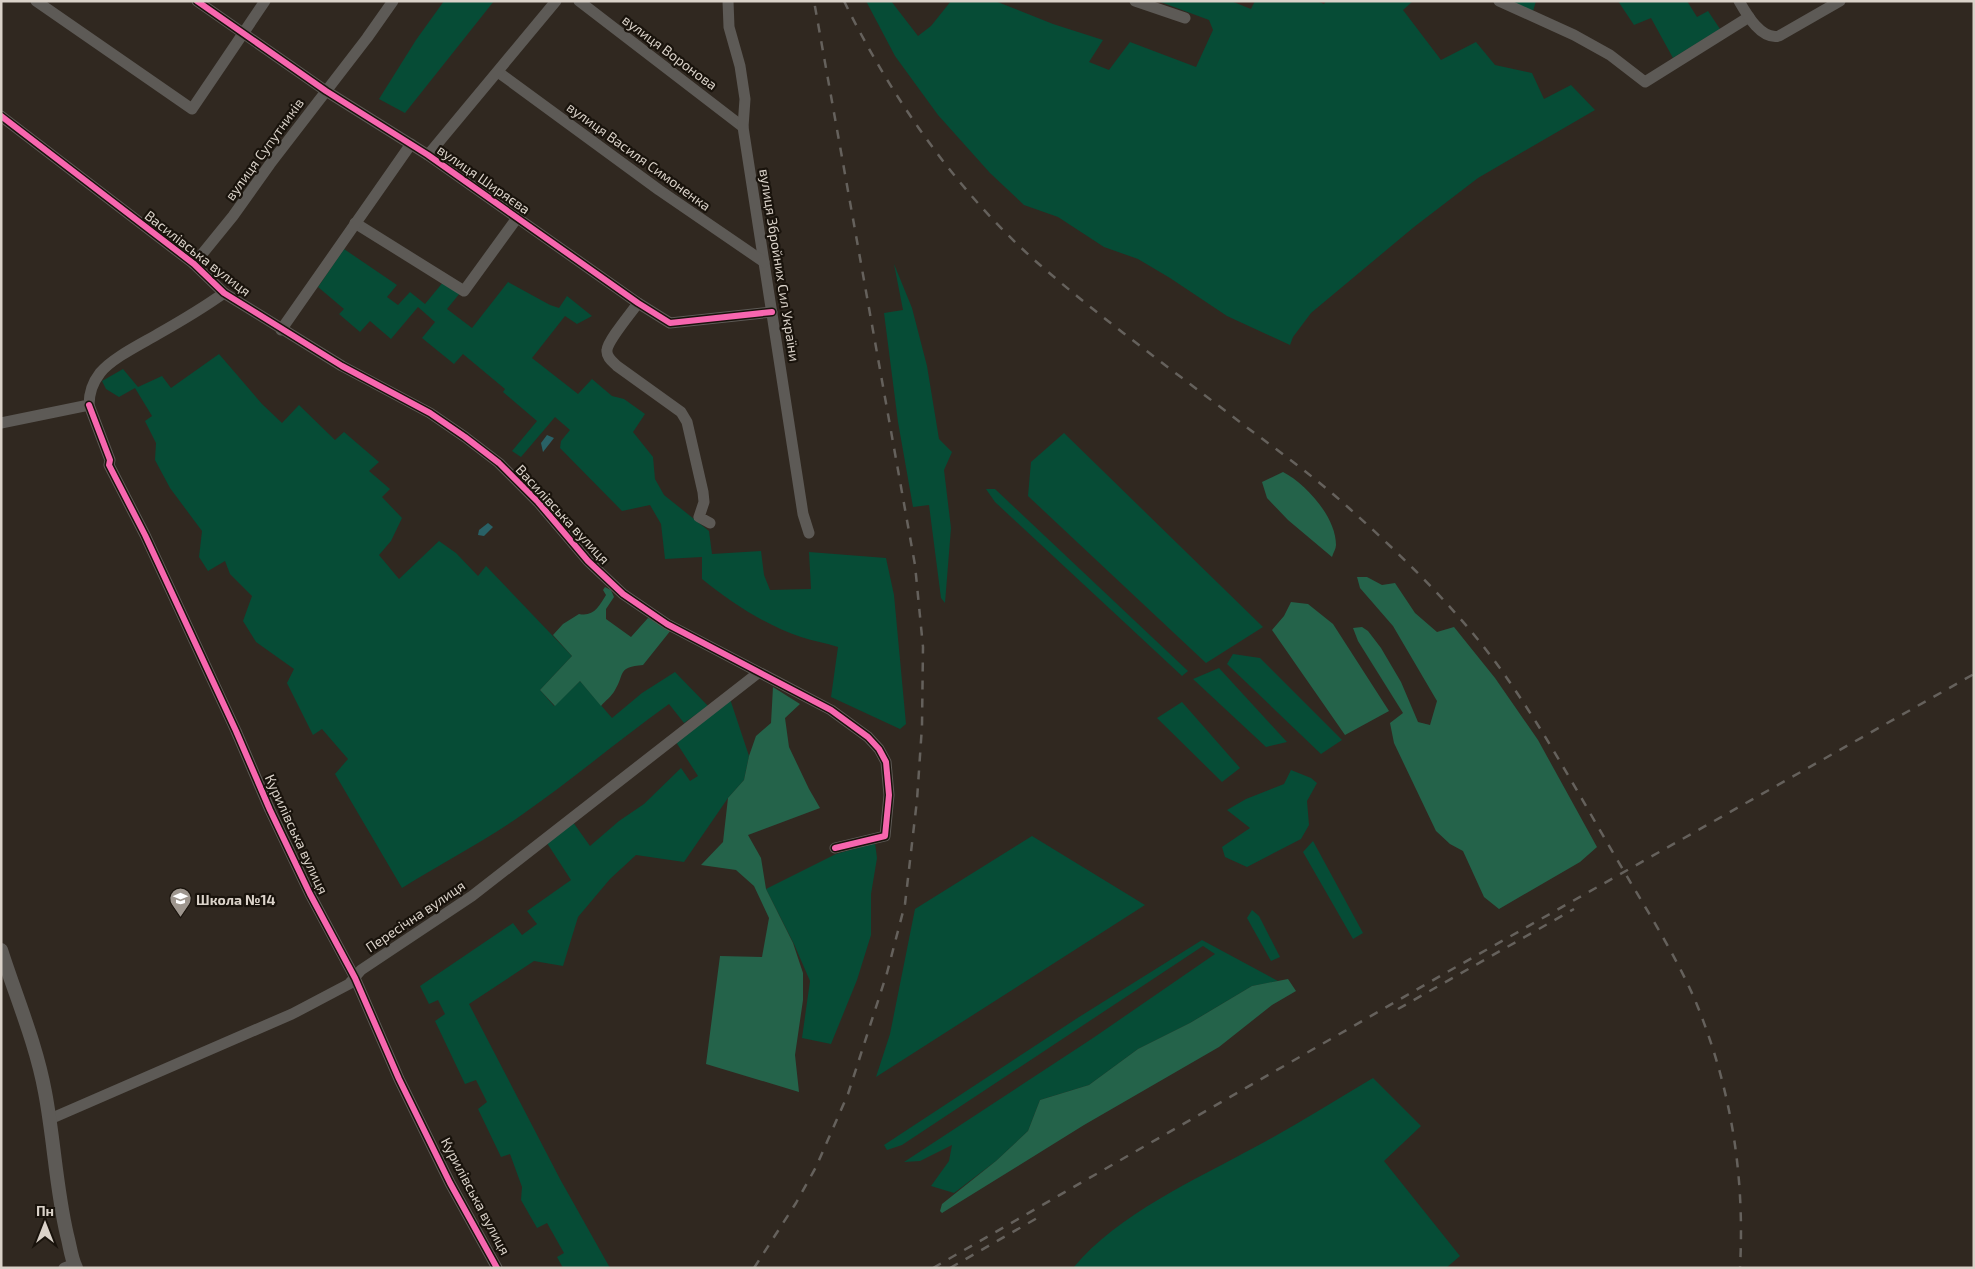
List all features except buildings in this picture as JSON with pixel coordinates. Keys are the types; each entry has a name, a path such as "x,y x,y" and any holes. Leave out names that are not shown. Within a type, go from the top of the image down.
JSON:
{"street":[{"path":"36,1 192,109 266,1"},
{"name":"вулиця Ширяєва","path":"197,1 326,91 428,155 638,303 670,322 772,312"},
{"name":"вулиця Супутників","path":"194,264 233,216 393,1"},
{"path":"428,155 556,1"},
{"name":"вулиця Воронова","path":"579,1 743,127"},
{"name":"вулиця Збройних Сил України","path":"728,1 729,27 740,66 745,99 743,127 803,514 809,533"},
{"path":"1135,1 1185,18"},
{"path":"1499,1 1574,35 1610,55 1645,82 1749,17"},
{"path":"1739,1 1749,17 1767,35 1773,38 1840,1"},
{"name":"вулиця Василя Симоненка","path":"498,72 659,190 764,262"},
{"name":"Василівська вулиця","path":"1,116 194,264 224,293 342,366 430,413 499,463 538,502 588,561 623,594 667,624 831,710 868,737 879,749 886,762 889,795 885,836 835,848"},
{"path":"281,330 411,144"},
{"name":"вулиця Ширяєва","path":"355,223 464,291 517,218"},
{"path":"1,423 89,405 89,395 94,384 101,372 110,364 137,346 195,313 224,293"},
{"path":"638,303 612,340 607,350 609,358 617,366 681,412 687,422 703,492 704,502 699,517 710,523"},
{"name":"Курилівська вулиця","path":"89,405 110,460 109,465 236,731 270,810 310,894 355,978 403,1088 455,1191 498,1268"},
{"name":"Пересічна вулиця","path":"50,1119 292,1014 349,984 361,970 472,896 524,858 570,818 758,673"},
{"path":"1,950 26,1021 45,1089 60,1203 72,1266"}],"green space":[{"path":"444,1 494,1 405,113 379,99 416,40"},
{"path":"866,1 891,1 918,36 931,26 951,1 995,1 1053,24 1103,40 1089,62 1109,70 1130,42 1196,67 1213,30 1209,20 1158,1 1231,1 1251,9 1255,1 1317,1 1324,4 1326,1 1413,1 1403,10 1441,60 1476,42 1495,65 1532,73 1544,99 1571,85 1595,110 1478,178 1414,227 1311,313 1293,337 1290,345 1227,316 1138,259 1104,247 1058,217 1024,205 990,173 938,115 895,56"},
{"path":"1508,1 1536,1 1533,11"},
{"path":"1618,1 1687,1 1697,17 1708,11 1720,29 1673,58 1651,18 1634,25"},
{"path":"344,249 397,285 387,297 398,305 410,292 425,304 444,281 460,293 447,309 472,328 508,282 559,308 567,296 592,316 577,324 565,316 532,358 578,394 592,379 612,396 624,399 645,414 633,432 653,457 655,479 664,495 709,531 712,554 761,551 764,575 770,590 811,589 809,552 886,558 894,595 906,724 900,729 831,697 838,647 775,627 737,605 702,579 702,557 665,559 661,524 650,505 622,511 560,448 561,441 570,430 555,417 521,457 512,451 537,421 503,392 505,389 463,354 454,364 422,338 435,322 418,307 391,339 370,321 360,332 339,314 344,309 318,287"},
{"path":"894,264 912,308 927,366 939,439 952,452 944,470 951,528 945,603 941,598 929,505 913,507 898,422 884,313 903,310"},
{"path":"219,354 262,404 282,423 299,405 335,440 344,432 379,462 369,471 390,489 382,497 402,518 391,541 379,555 399,579 439,541 456,553 478,576 486,566 572,656 540,690 554,706 580,681 612,718 642,693 675,672 708,706 684,723 669,704 509,824 402,888 335,774 348,759 322,729 313,735 287,683 294,669 256,642 243,621 252,596 230,574 225,561 208,571 199,557 202,531 170,488 155,460 156,443 145,421 152,416 135,388 119,397 106,389 102,381 123,369 138,387 162,376 171,388"},
{"path":"1064,433 1263,627 1206,663 1028,496 1031,462"},
{"path":"1283,472 1292,477 1310,493 1331,523 1335,534 1336,546 1332,557 1288,520 1267,498 1262,482"},
{"path":"986,489 995,489 1188,671 1182,676 995,502"},
{"path":"1357,577 1367,577 1382,585 1395,583 1415,613 1437,632 1454,627 1495,678 1538,740 1597,847 1580,862 1499,909 1484,897 1463,851 1450,844 1436,831 1394,743 1390,723 1403,713 1358,641 1353,628 1362,627 1368,631 1381,648 1401,682 1418,722 1430,725 1437,701 1393,626 1360,588"},
{"path":"605,587 611,590 614,597 606,609 606,619 631,637 648,618 671,630 643,665 629,668 623,672 614,692 601,706 580,681 555,706 540,690 572,656 553,635 563,624 579,614 589,614 596,610 606,595 603,590"},
{"path":"1291,602 1308,604 1333,624 1389,711 1345,735 1272,630 1284,616"},
{"path":"1233,654 1260,658 1342,740 1321,754 1227,664"},
{"path":"1219,668 1287,742 1266,747 1193,679"},
{"path":"773,687 800,704 785,718 789,747 820,808 748,835 761,858 766,889 793,943 803,973 803,1000 795,1055 799,1092 706,1064 720,956 762,957 769,918 754,886 736,870 701,865 723,842 728,798 744,780 756,736 771,723"},
{"path":"730,699 749,756 744,780 728,798 684,862 636,855 610,879 578,917 563,966 534,961 469,1004 560,1179 610,1268 563,1268 557,1257 564,1253 547,1223 537,1228 521,1200 522,1187 510,1154 501,1157 478,1109 487,1102 476,1080 465,1084 435,1021 445,1014 438,1000 429,1004 420,986 513,923 522,935 537,924 527,911 571,880 545,840 570,818 590,846 619,821 644,804 681,768 690,781 698,776 676,742"},
{"path":"1182,702 1240,768 1222,782 1157,718"},
{"path":"1291,770 1311,778 1317,783 1307,801 1309,825 1301,839 1247,867 1225,857 1222,847 1250,828 1227,810 1246,799 1284,784"},
{"path":"1032,836 1145,905 876,1077 890,1034 915,909"},
{"path":"1313,841 1363,933 1353,939 1303,852"},
{"path":"875,843 877,858 871,894 871,935 857,980 831,1044 802,1038 810,981 794,944 766,889 836,854"},
{"path":"1252,910 1259,916 1280,957 1271,961 1247,918"},
{"path":"1202,940 1278,981 1252,986 1190,1023 1138,1049 1089,1085 1040,1100 1028,1131 996,1161 954,1193 931,1186 949,1161 952,1145 920,1161 904,1162 1093,1038 1215,954 1203,946 902,1145 887,1150 884,1145 1079,1017"},
{"path":"1288,979 1296,991 1272,1005 1219,1047 1084,1125 942,1213 940,1211 942,1204 996,1161 1028,1131 1040,1100 1089,1085 1138,1049 1190,1023 1252,986"},
{"path":"1373,1078 1421,1126 1384,1161 1460,1256 1446,1268 1073,1268 1092,1248 1135,1214 1184,1185 1286,1130"}],"water":[{"path":"547,435 554,438 543,452 541,443"},
{"path":"488,523 493,527 484,536 478,535 479,530"}],"railway":[{"path":"754,1268 796,1203 816,1167 848,1094 887,973 905,904 917,800 922,726 923,647 915,565 814,1"},
{"path":"844,1 863,38 905,109 955,176 1010,237 1091,308 1338,498 1437,593 1477,639 1513,687 1557,756 1662,935 1695,1000 1718,1065 1733,1131 1740,1199 1740,1268"},
{"path":"933,1268 1449,971 1974,674"},
{"path":"1398,1009 1574,909"},
{"path":"950,1268 1039,1217"}],"cycle path":[{"path":"197,1 326,91 428,155 638,303 670,323 772,312"},
{"path":"1,116 194,264 224,293 342,366 430,413 499,463 538,502 588,561 623,594 667,624 831,710 868,737 879,749 886,762 889,795 885,836 835,848"},
{"path":"89,405 110,460 109,465 145,535 236,731 270,810 310,894 355,978 399,1079 450,1183 497,1268"}],"place":[{"name":"Школа №14","path":"180,918"}]}
